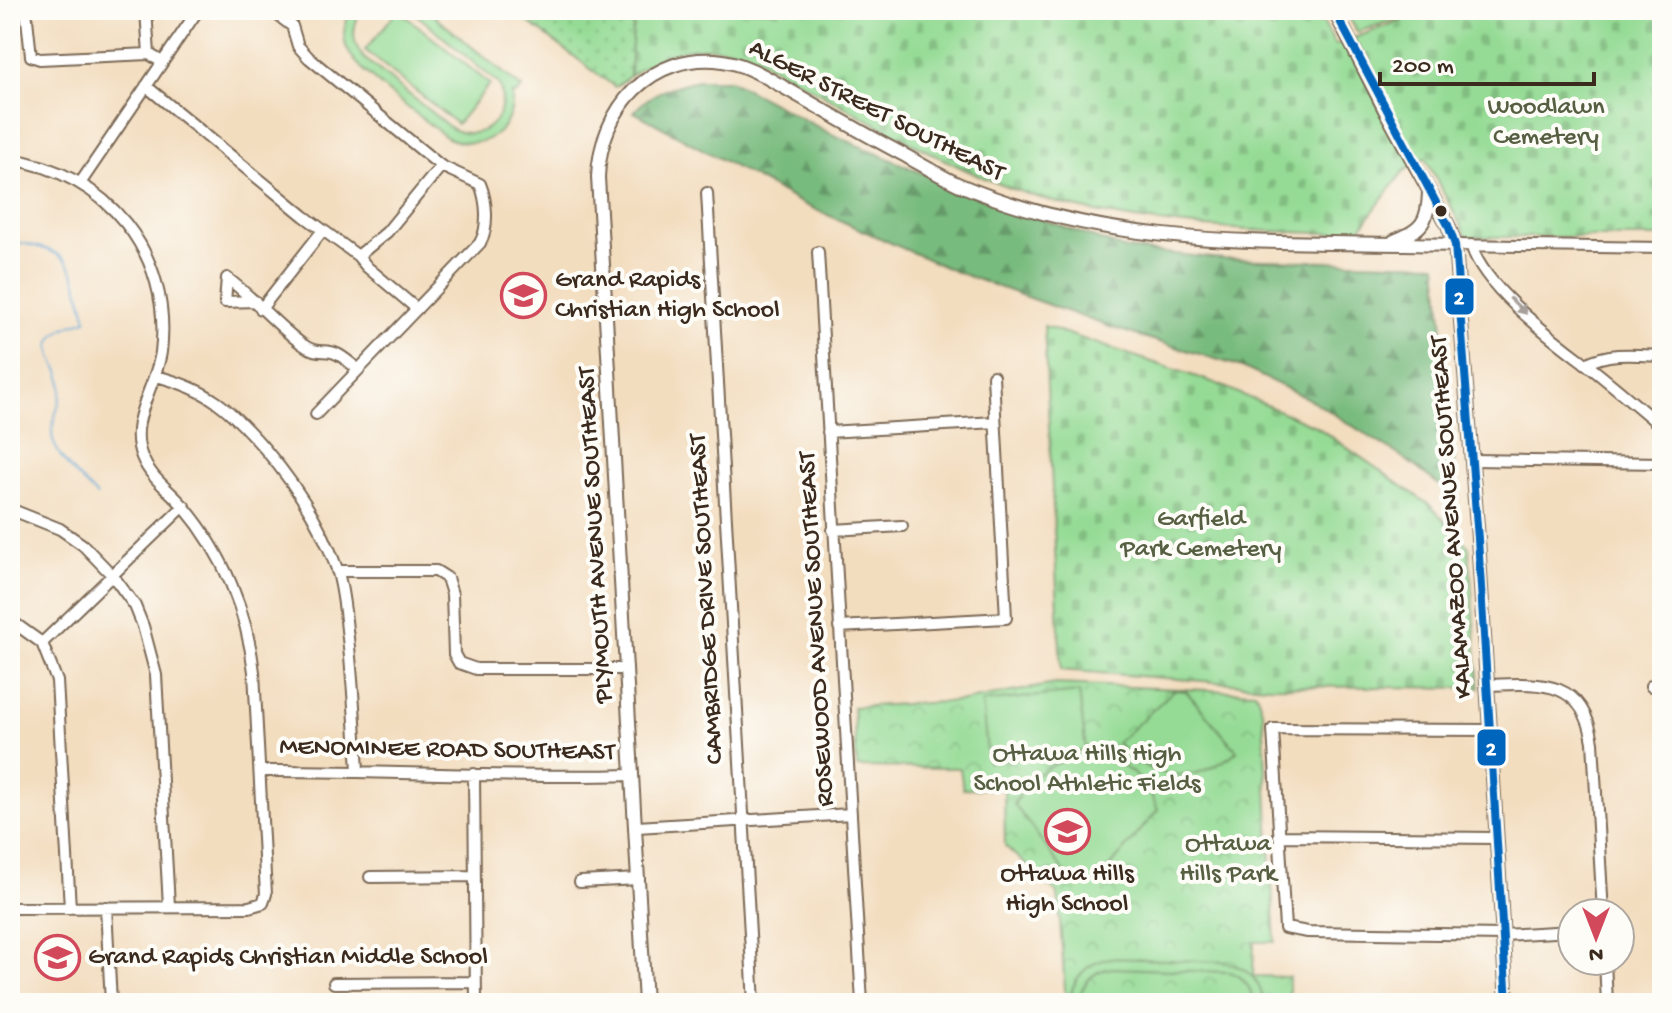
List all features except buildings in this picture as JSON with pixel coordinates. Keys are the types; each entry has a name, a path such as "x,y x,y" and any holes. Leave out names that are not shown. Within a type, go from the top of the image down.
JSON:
{"main road":[{"name":"KALAMAZOO AVENUE SOUTHEAST","path":"1334,10 1455,245 1473,460 1507,1003"},
{"name":"ALGER STREET SOUTHEAST","path":"645,80 689,62 709,60 734,63 764,76 958,184 1006,202 1094,226 1204,240 1455,245"},
{"name":"PLYMOUTH AVENUE SOUTHEAST","path":"645,80 613,115 605,131 598,161 645,1003"},
{"path":"1388,244 1410,235 1421,226 1427,215 1429,190"}],"street":[{"path":"26,10 31,56 40,59 149,54 162,62"},
{"path":"146,10 149,54"},
{"path":"81,182 198,10"},
{"path":"271,10 292,26 298,46 309,58 441,166 480,184 483,192 484,235 480,243 316,414"},
{"path":"146,86 358,256 417,309"},
{"path":"10,159 45,167 81,182 98,194 128,226 154,276 162,332 156,376 140,415 138,443 149,472 184,506 214,549 240,604 251,643 266,894 263,903 249,907 10,908"},
{"path":"358,256 387,232 441,166"},
{"name":"CAMBRIDGE DRIVE SOUTHEAST","path":"707,193 754,1003"},
{"path":"323,230 258,305 316,353 335,353 358,369"},
{"name":"ALGER STREET SOUTHEAST","path":"1455,245 1662,248"},
{"path":"1471,245 1476,258 1512,301 1662,427"},
{"name":"ROSEWOOD AVENUE SOUTHEAST","path":"818,252 862,1003"},
{"path":"1586,364 1612,355 1662,356"},
{"path":"156,376 188,384 203,392 239,421 296,488 322,534 343,593 353,673 358,770"},
{"path":"839,627 1006,618 993,376"},
{"path":"828,432 995,422"},
{"path":"1473,460 1662,463"},
{"path":"42,643 184,506"},
{"path":"10,509 60,529 83,545 113,576 135,606 154,659 169,906"},
{"path":"833,530 902,526"},
{"path":"337,571 436,571 447,578 452,594 454,654 459,663 476,669 627,669"},
{"path":"10,620 42,643 57,681 70,908"},
{"path":"1487,685 1537,683 1551,686 1571,696 1587,715 1591,728 1602,897"},
{"path":"1490,730 1273,729 1285,928 1503,935 1556,932"},
{"name":"MENOMINEE ROAD SOUTHEAST","path":"260,771 358,770 550,777 633,775"},
{"path":"474,774 476,1003"},
{"path":"637,827 851,814"},
{"path":"1279,836 1496,838"},
{"path":"370,877 474,876"},
{"path":"580,882 639,879"},
{"path":"106,907 111,1003"},
{"path":"1606,977 1607,1003"},
{"path":"334,983 475,982"}],"green space":[{"path":"351,10 363,10 354,34 364,58 452,129 464,133 484,130 498,116 501,107 499,84 411,10 427,10 522,88 516,95 512,93 512,107 502,129 483,141 459,142 446,137 407,107 351,56 344,37"},
{"path":"398,10 490,84 457,124 365,50"},
{"path":"512,10 634,10 630,76 615,87"},
{"name":"Woodlawn Cemetery","path":"634,10 1317,10 1335,45 1429,10 1662,10 1662,237 1467,237 1425,158 1403,172 1356,234 1213,228 1118,216 1071,206 1025,193 949,162 738,50 694,48 681,51 656,60 630,76"},
{"path":"1345,10 1425,10 1357,32"},
{"path":"698,80 730,80 827,132 975,196 1126,249 1223,259 1437,264 1458,499 1405,459 1313,401 1242,367 1113,328 954,271 801,203 634,112 655,94"},
{"name":"Garfield Park Cemetery","path":"1044,326 1215,383 1317,427 1431,506 1469,547 1479,688 1268,686 1061,670"},
{"name":"Ottawa Hills High School Athletic Fields","path":"1055,684 1256,692 1263,713 1275,942 1254,942 1253,976 1289,977 1289,1003 1066,1003 1058,894 1005,846 1004,788 963,789 960,768 857,767 853,707 963,701"},
{"path":"1174,690 1186,691 1237,751 1206,770 1175,775 1145,766 1117,743"},
{"path":"1079,692 1086,751 988,762 982,702"},
{"path":"1092,756 1115,763 1133,774 1147,789 1158,810 1096,883 1073,883 1014,804 1029,783 1046,769 1067,760"},
{"path":"1110,958 1232,964 1256,981 1264,1003 1254,1003 1246,983 1229,972 1113,968 1094,975 1085,984 1079,1003 1070,1003 1073,986 1082,973"}],"waterway":[{"path":"10,241 47,249 58,255 66,262 77,283 87,320 62,330 50,346 62,386 52,435 62,458 97,496"}],"transit line":[{"name":"2","path":"1334,10 1448,225 1455,245 1478,539 1507,1003"}],"place":[{"name":"Grand Rapids Christian High School","path":"524,296"},
{"name":"Ottawa Hills High School","path":"1067,832"},
{"name":"Grand Rapids Christian Middle School","path":"57,958"}],"park label":[{"name":"Ottawa Hills Park","path":"1228,860"}]}
